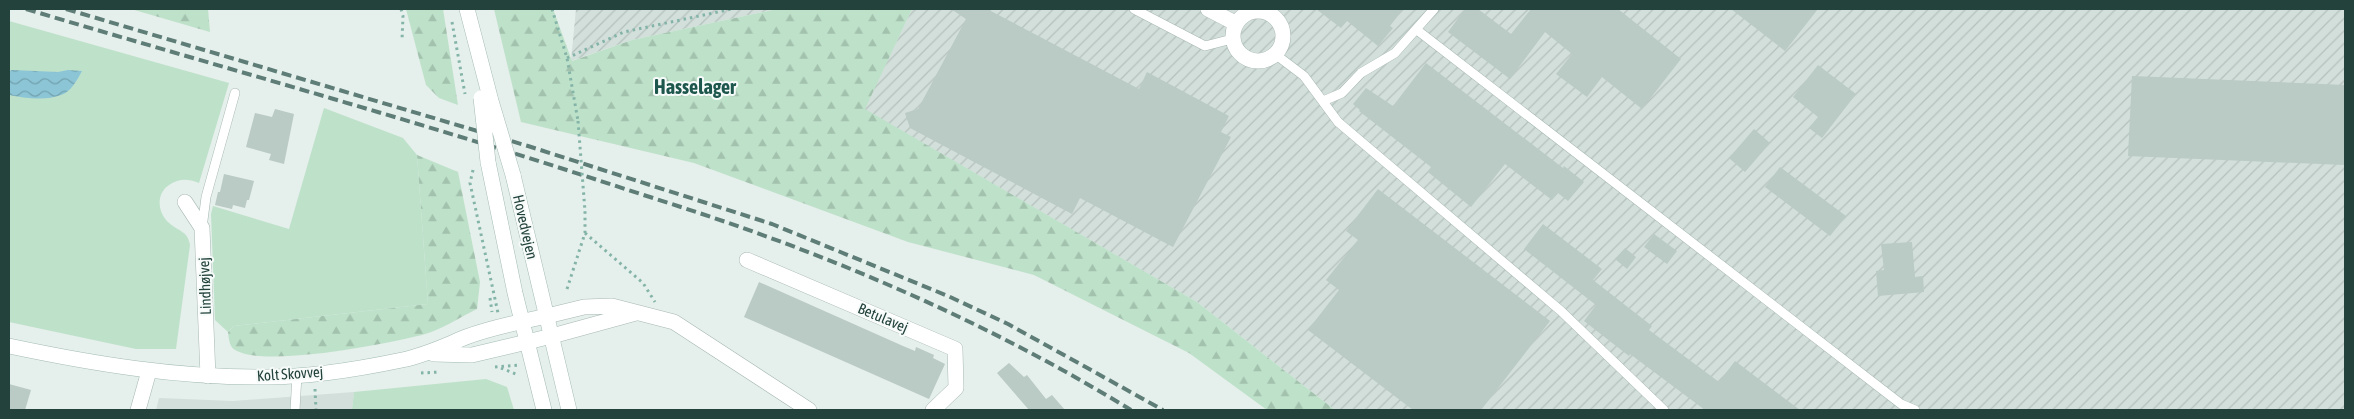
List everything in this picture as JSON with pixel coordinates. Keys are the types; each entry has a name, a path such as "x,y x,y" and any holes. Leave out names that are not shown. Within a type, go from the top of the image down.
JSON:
{"street":[{"name":"Hovedvejen","path":"467,9 486,100 512,175 569,410"},
{"path":"1208,9 1235,23"},
{"path":"1254,10 1281,13 1283,40 1275,54 1261,61 1245,58 1234,46 1232,39 1235,23 1240,17 1254,10"},
{"name":"Hovedvejen","path":"486,100 489,168 526,342 544,410"},
{"path":"185,202 202,228"},
{"name":"Lindhøjvej","path":"202,228 208,376"},
{"name":"Betulavej","path":"747,260 955,349 956,388 933,410"},
{"path":"546,316 596,306 623,308 674,322 809,410"},
{"path":"552,336 637,313"},
{"name":"Kolt Skovvej","path":"430,354 467,337 546,316"},
{"name":"Kolt Skovvej","path":"9,346 80,361 149,372 208,376 268,377 336,371 430,354 472,354 552,336"},
{"path":"138,410 149,372"}],"lane":[{"path":"1134,9 1205,46 1232,39"},
{"path":"1323,101 1342,93 1361,73 1395,53 1434,9"},
{"path":"1417,30 1901,404 1915,410"},
{"path":"1275,54 1304,76 1338,122 1561,311 1664,410"},
{"path":"202,228 206,197 235,93"},
{"path":"295,410 297,375"}],"path":[{"path":"401,9 402,40"},
{"path":"552,9 567,58 578,121 585,212 585,233 567,289"},
{"path":"567,58 624,32 732,9"},
{"path":"585,233 643,283 654,298 659,317"},
{"path":"488,318 493,311 490,298"},
{"path":"518,375 498,367 531,363"},
{"path":"315,389 316,410"}],"shaded area":[{"path":"576,9 777,9 632,40 571,61"},
{"path":"912,9 2345,9 2345,410 1335,410 1197,302 864,109"},
{"path":"354,392 352,409 371,410 156,410 159,398 233,401"}],"green space":[{"path":"131,9 208,9 210,32"},
{"path":"406,9 443,9 458,105 439,98 426,85"},
{"path":"494,9 553,9 572,61 632,40 777,9 912,9 865,109 1197,302 1335,410 1267,410 1189,353 1034,275 908,242 694,163 521,122"},
{"path":"9,21 229,83 199,183 188,180 177,181 165,188 160,197 163,216 170,224 185,234 190,245 176,349 136,349 9,322"},
{"path":"324,108 403,138 417,155 428,304 234,326 228,332 215,320 211,214 213,206 289,229"},
{"path":"417,155 458,172 480,282 477,309 429,333 356,348 274,357 252,355 234,350 230,343 228,332 234,326 428,304"},
{"path":"486,379 507,387 514,410 352,409 354,392"}],"water":[{"path":"9,71 82,71 65,93 49,98 35,98 9,95"}],"building":[{"path":"951,9 987,9 1139,89 1147,72 1229,116 1221,132 1231,137 1173,247 1080,198 1072,214 910,128 905,113 918,109 966,19"},
{"path":"1316,9 1403,9 1390,26 1393,28 1378,46 1347,21 1341,28"},
{"path":"1465,9 1478,9 1511,34 1531,9 1618,9 1681,59 1642,109 1602,77 1587,97 1556,74 1572,54 1545,32 1510,79 1448,32"},
{"path":"1731,9 1818,9 1785,51"},
{"path":"1426,63 1584,182 1568,201 1558,193 1552,200 1505,164 1471,207 1428,172 1431,167 1359,111 1353,104 1366,88 1393,106"},
{"path":"1818,65 1856,94 1822,138 1809,128 1818,117 1793,97"},
{"path":"2132,76 2345,85 2345,165 2128,156"},
{"path":"275,109 294,114 284,164 269,160 271,154 246,147 255,113 272,117"},
{"path":"1754,129 1770,143 1745,172 1729,158"},
{"path":"1780,167 1846,216 1830,236 1765,187"},
{"path":"224,174 254,181 245,208 233,205 232,209 215,205"},
{"path":"1378,189 1550,321 1481,410 1413,410 1308,330 1339,290 1326,280 1358,240 1346,231"},
{"path":"1543,224 1602,269 1593,280 1652,326 1649,330 1719,382 1735,361 1800,410 1705,410 1630,354 1629,356 1584,321 1596,305 1524,249"},
{"path":"1654,234 1677,251 1667,264 1644,247"},
{"path":"1912,242 1915,277 1923,276 1924,292 1878,296 1876,271 1884,270 1881,244"},
{"path":"1625,248 1636,257 1627,269 1615,259"},
{"path":"759,282 903,346 915,351 916,347 934,355 933,358 945,364 929,399 744,317"},
{"path":"1009,363 1024,377 1027,375 1046,399 1052,395 1065,410 1029,410 997,373"},
{"path":"9,384 31,390 25,410 9,410"}],"railway":[{"path":"26,9 478,142 751,231 862,274 954,314 1044,360 1131,410"},
{"path":"66,9 528,146 772,224 948,296 1008,324 1163,410"}],"district":[{"name":"Hasselager","path":"695,87"}]}
